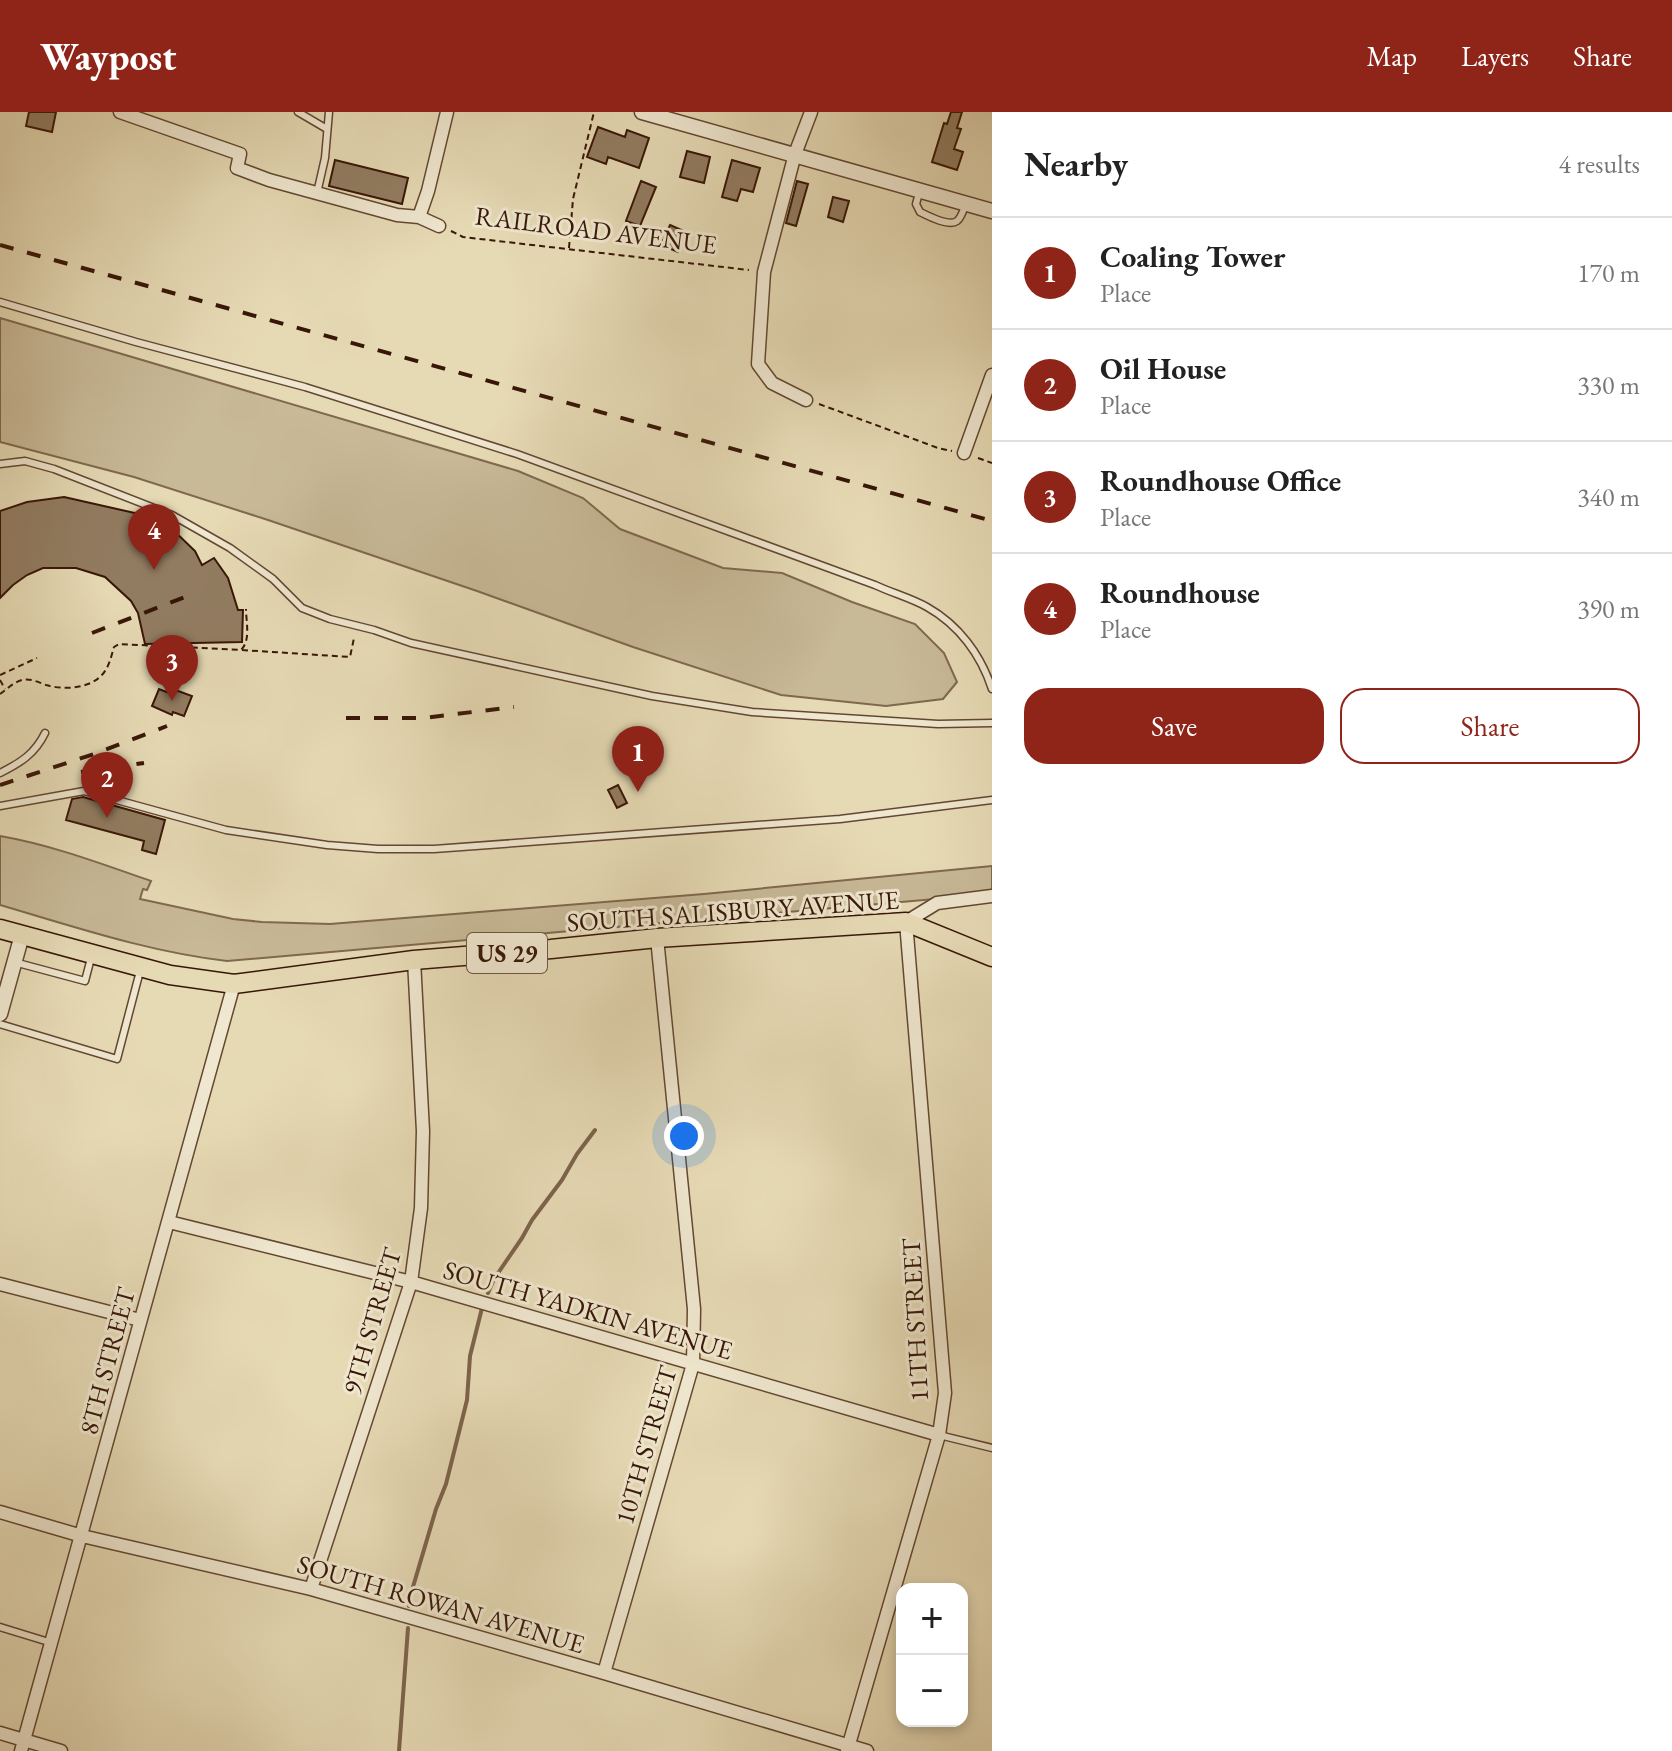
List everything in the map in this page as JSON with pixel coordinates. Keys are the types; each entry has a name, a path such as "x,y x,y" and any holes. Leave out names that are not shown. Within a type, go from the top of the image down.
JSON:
{"main road":[{"name":"SOUTH SALISBURY AVENUE","path":"0,929 170,975 234,984 414,960 657,938 906,922 992,957"}],"street":[{"name":"RAILROAD AVENUE","path":"120,112 240,154 237,168 269,180 397,215 419,217 439,226"},
{"path":"419,217 447,112"},
{"path":"642,112 992,211"},
{"path":"806,400 772,383 758,364 764,272 795,154 811,112"},
{"path":"964,453 992,375"},
{"path":"906,922 937,903 992,896"},
{"name":"11TH STREET","path":"847,1749 939,1435 945,1393 906,922"},
{"path":"0,1014 22,935"},
{"name":"10TH STREET","path":"604,1673 693,1364 694,1309 657,938"},
{"name":"9TH STREET","path":"311,1589 411,1282 421,1208 423,1131 414,960"},
{"name":"8TH STREET","path":"23,1746 234,984"},
{"name":"SOUTH YADKIN AVENUE","path":"169,1222 411,1282 939,1435"},
{"path":"0,1284 140,1320"},
{"name":"SOUTH ROWAN AVENUE","path":"0,1512 82,1536 311,1589 604,1673 847,1749 867,1751"},
{"path":"0,1733 23,1746 61,1751"}],"lane":[{"path":"298,112 327,129"},
{"path":"317,193 325,158 329,112"},
{"path":"920,190 916,204 920,212 949,223 957,221 966,203"},
{"path":"0,302 305,387 517,454 875,585 927,607 949,622 969,643 992,689"},
{"path":"0,464 25,461 54,469 172,515 230,548 273,579 302,608 411,643 652,696 752,712 938,724 992,723"},
{"path":"0,773 30,756 45,733"},
{"path":"0,806 84,791 226,830 327,845 434,849 840,819 992,800"},
{"path":"14,962 85,981 93,954"},
{"path":"0,1024 117,1059 141,967"},
{"name":"SOUTH YADKIN AVENUE","path":"939,1435 992,1448"},
{"path":"0,1627 52,1643"}],"path":[{"path":"569,249 573,199 594,112"},
{"name":"RAILROAD AVENUE","path":"439,226 463,237 764,272"},
{"path":"806,400 938,448 992,463"},
{"path":"241,650 247,641 246,609"},
{"path":"0,694 19,680 58,688 90,683 103,674 114,647 119,644 350,657 354,638"},
{"path":"0,675 37,658"},
{"path":"0,680 5,690"}],"shaded area":[{"path":"0,318 518,471 583,498 620,529 723,568 782,573 915,624 944,653 957,682 943,699 886,706 781,695 268,520 134,477 0,442"},
{"path":"0,836 58,850 151,881 147,890 143,889 140,899 233,919 262,922 330,924 704,894 992,866 992,894 227,961 141,945 0,905"}],"building":[{"path":"29,112 56,112 52,132 26,126"},
{"path":"951,112 962,112 957,128 961,129 954,149 963,152 957,170 932,162 944,123 947,124"},
{"path":"598,127 625,137 627,130 649,138 639,168 608,157 606,164 587,157"},
{"path":"687,151 710,157 704,183 680,177"},
{"path":"335,160 408,178 402,204 329,186"},
{"path":"732,160 760,168 753,192 741,189 737,201 722,197"},
{"path":"641,181 656,187 640,226 626,221"},
{"path":"797,181 808,184 796,226 786,223"},
{"path":"833,197 849,201 843,222 828,217"},
{"path":"670,225 686,232 678,252 661,245"},
{"path":"64,497 166,523 195,551 202,565 214,558 228,578 238,610 243,610 242,642 145,644 138,613 131,601 105,577 76,568 43,568 27,575 0,598 0,511 27,502"},
{"path":"170,688 192,696 184,716 173,712 172,715 152,706 159,689 169,693"},
{"path":"618,785 627,803 617,808 608,790"},
{"path":"83,797 165,820 156,854 142,850 144,841 66,820 72,799"}],"waterway":[{"path":"488,1293 532,1220 595,1130"},
{"path":"409,1606 446,1484 467,1400 470,1356 482,1308"},
{"path":"399,1751 408,1628"}],"railway":[{"path":"0,245 992,521"},
{"path":"92,633 185,597"},
{"path":"346,718 423,718 514,707"},
{"path":"0,785 167,726"},
{"path":"81,772 144,763"}],"place":[{"name":"Roundhouse","path":"154,570"},
{"name":"Roundhouse Office","path":"172,701"},
{"name":"Coaling Tower","path":"638,792"},
{"name":"Oil House","path":"107,818"}]}
